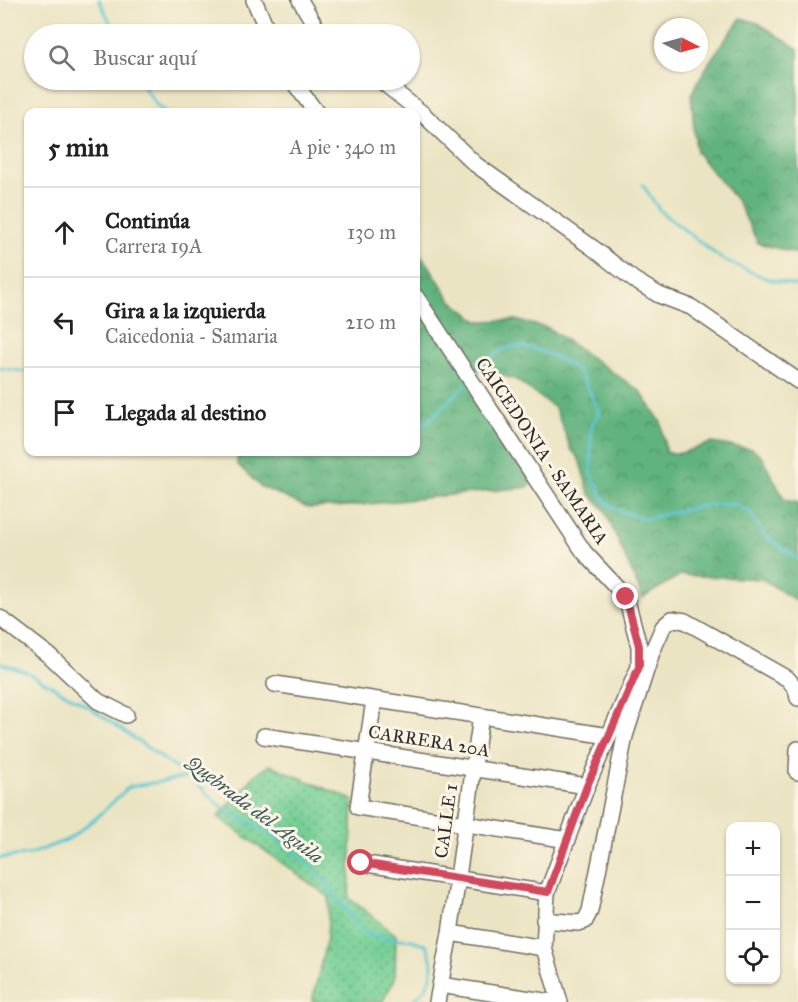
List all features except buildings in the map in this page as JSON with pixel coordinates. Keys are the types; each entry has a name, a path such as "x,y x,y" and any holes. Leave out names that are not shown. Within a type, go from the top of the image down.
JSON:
{"street":[{"path":"254,0 265,24"},
{"path":"300,0 314,24"},
{"path":"300,90 313,108"},
{"path":"393,90 415,108"},
{"path":"420,112 475,164 593,248 633,280 659,295 691,307 798,381"},
{"name":"CAICEDONIA - SAMARIA","path":"420,303 584,552 626,597 639,646 639,667 587,786 548,892 544,920 544,948 560,1002"},
{"path":"0,618 51,657 98,701 126,715"},
{"path":"544,920 578,923 585,921 590,911 625,736 652,652 663,627 672,619 685,621 788,679 796,689 798,698"},
{"path":"275,684 609,736"},
{"path":"374,700 358,807 568,840"},
{"name":"CALLE 1","path":"437,1002 450,933 481,716"},
{"name":"CARRERA 20A","path":"264,736 587,786"},
{"path":"797,772 798,749"},
{"path":"361,863 548,892"},
{"path":"450,933 544,948"},
{"path":"440,985 551,1002"}],"green space":[{"path":"741,18 758,23 798,49 798,254 758,243 737,201 696,152 691,94 704,72 708,72 708,65"},
{"path":"420,255 450,299 478,321 515,320 548,328 640,391 661,422 666,453 681,453 711,443 752,449 761,455 784,499 798,503 798,602 762,579 680,575 643,598 604,509 589,493 579,459 571,449 555,408 515,379 478,369 470,372 535,474 528,487 351,506 308,508 260,486 237,464 238,456 420,456"},
{"path":"270,765 353,800 349,898 396,935 395,979 382,1002 312,1002 327,938 329,897 218,817 257,773"}],"waterway":[{"path":"99,0 111,24"},
{"path":"146,90 160,108"},
{"path":"643,185 660,211 722,259 765,278 798,286"},
{"path":"475,375 500,351 517,346 538,350 558,358 575,369 581,377 599,413 591,427 591,473 604,499 615,509 644,519 705,505 734,504 749,511 766,537 798,559"},
{"path":"0,368 24,371"},
{"path":"420,426 425,424 466,384"},
{"name":"Quebrada del Aguila","path":"0,663 27,672 91,708 189,777 225,810 269,833 321,876 358,926 369,936 412,940 427,946 432,963 431,977 424,990 411,1002"},
{"path":"0,858 31,854 69,839 95,819 129,787 188,777"}],"route":[{"path":"361,863 548,892 587,786 639,667 639,646 626,597"}]}
